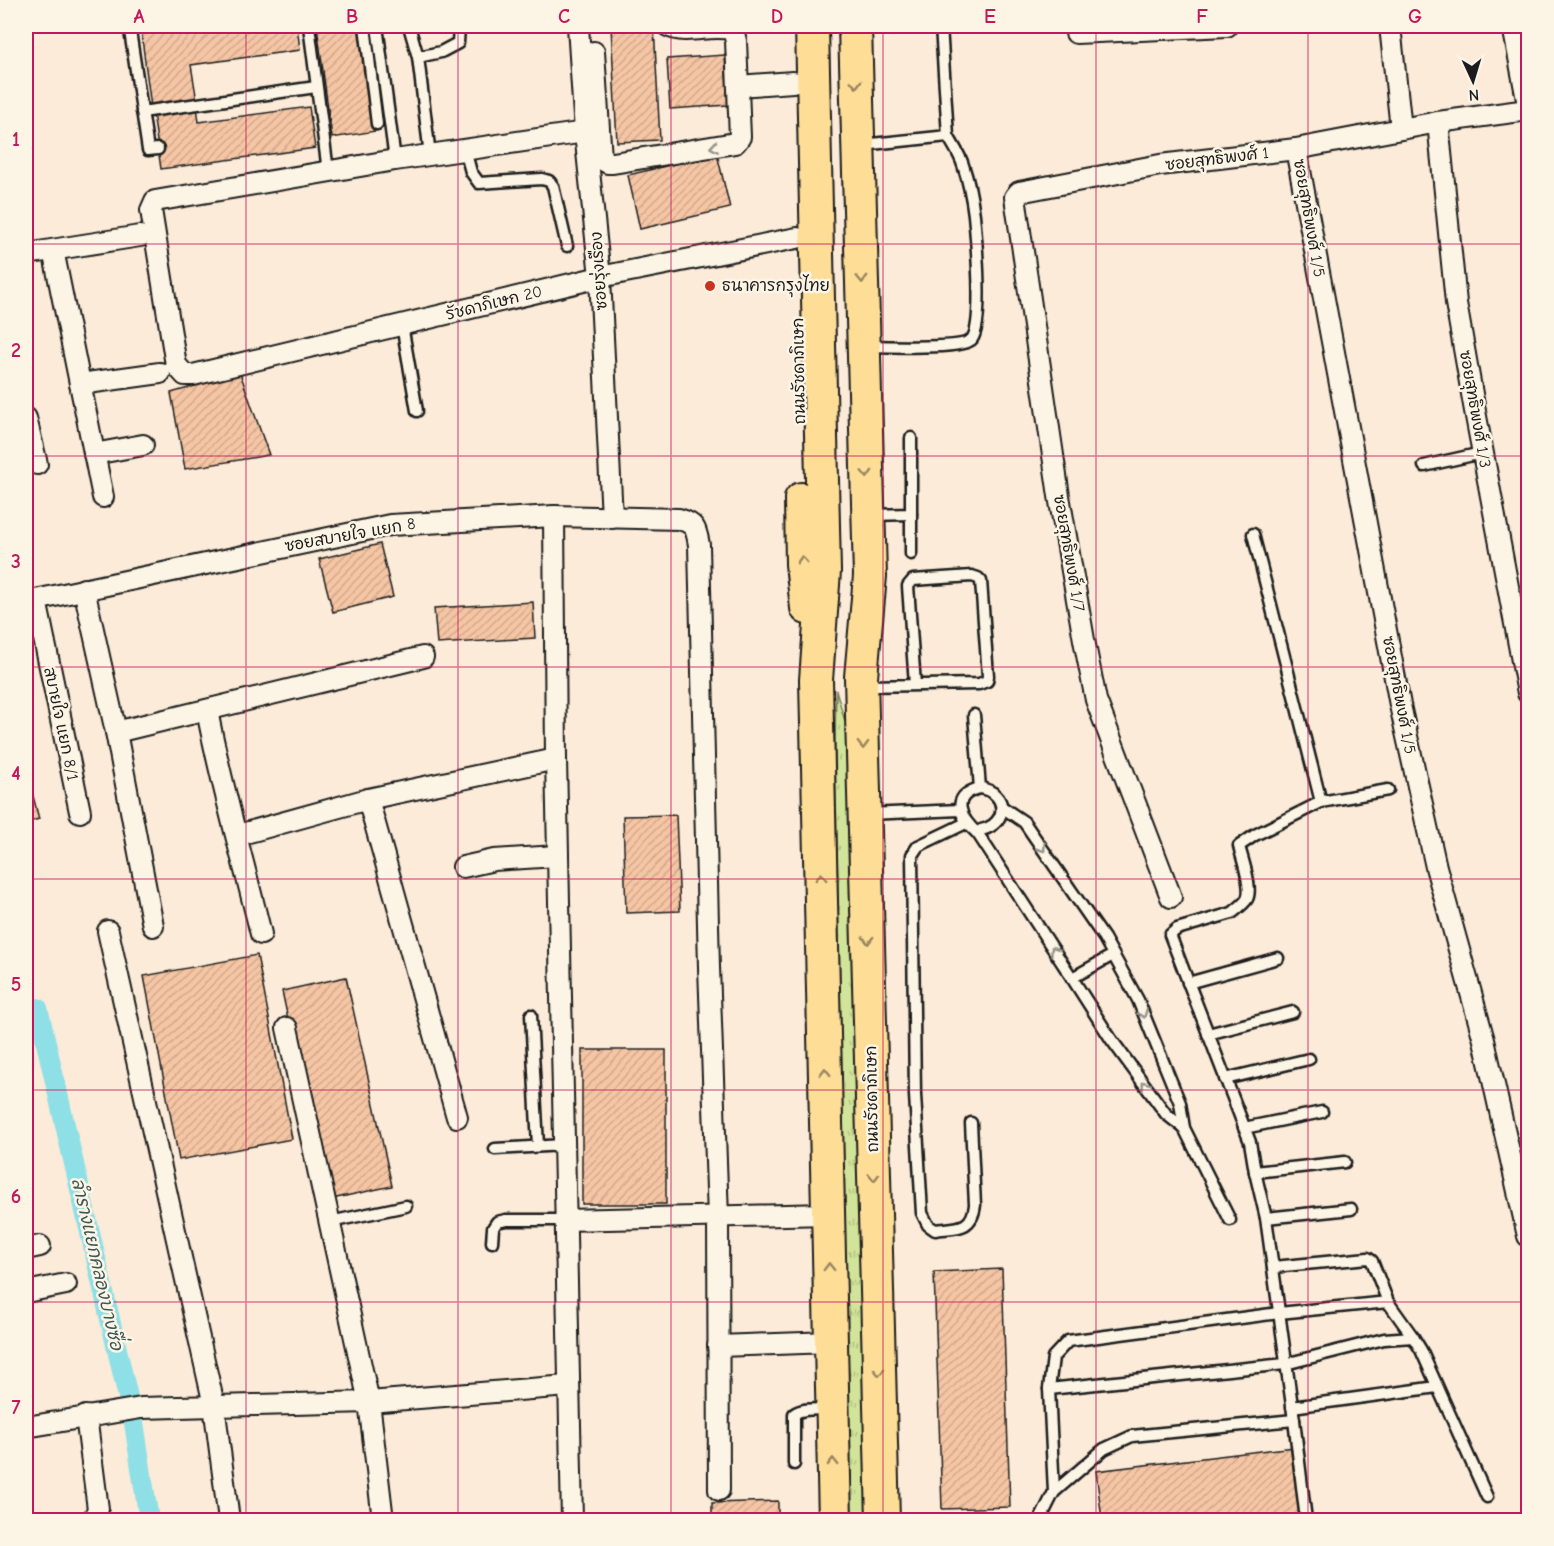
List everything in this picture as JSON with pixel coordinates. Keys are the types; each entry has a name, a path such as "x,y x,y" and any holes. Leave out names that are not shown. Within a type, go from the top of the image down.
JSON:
{"main road":[{"name":"ถนนรัชดาภิเษก","path":"791,26 802,564 816,680"},
{"name":"ถนนรัชดาภิเษก","path":"812,26 824,571 816,680 835,1521"},
{"name":"ถนนรัชดาภิเษก","path":"831,26 842,571 862,682"},
{"name":"ถนนรัชดาภิเษก","path":"855,26 870,576 862,682 883,1521"}],"street":[{"name":"ซอยรุ่งเรือง","path":"578,26 585,132 600,277 612,518"},
{"path":"592,26 601,159 608,163 735,143 740,137 736,40 733,30 725,28 677,30 668,26"},
{"path":"1076,33 1227,26"},
{"path":"1390,26 1401,129"},
{"path":"1513,26 1528,105"},
{"path":"738,86 793,82"},
{"name":"ซอยสุทธิพงศ์ 1","path":"1015,197 1019,192 1160,165 1296,149 1438,122 1528,110"},
{"name":"ซอยสุทธิพงศ์ 1/3","path":"1438,122 1456,303 1528,693"},
{"path":"328,171 585,132"},
{"name":"ซอยสุทธิพงศ์ 1/5","path":"1296,149 1402,716 1436,867 1485,1041 1528,1236"},
{"name":"รัชดาภิเษก 20","path":"328,171 159,199 152,205 154,234 176,365 185,375 193,375 600,277 797,238"},
{"name":"ซอยสุทธิพงศ์ 1/7","path":"1015,197 1061,507 1096,699 1171,897"},
{"path":"26,254 140,236"},
{"path":"53,250 103,497"},
{"path":"80,384 160,373"},
{"path":"26,418 37,464"},
{"path":"94,454 142,445"},
{"path":"554,516 557,856 572,1521"},
{"name":"ซอยสบายใจ แยก 8","path":"31,601 390,525 554,516 679,519 690,522 697,531 699,545 709,967 718,1217"},
{"path":"84,589 116,732 153,926"},
{"name":"สบายใจ แยก 8/1","path":"31,601 80,812"},
{"path":"116,732 423,657"},
{"path":"207,710 261,934"},
{"path":"238,835 368,799 556,759"},
{"path":"368,799 457,1118"},
{"path":"464,867 494,860 557,856"},
{"path":"108,931 214,1405 229,1521"},
{"path":"287,1028 369,1401 383,1521"},
{"path":"564,1220 828,1214"},
{"path":"718,1217 718,1490"},
{"path":"26,1292 66,1284"},
{"path":"718,1346 831,1342"},
{"path":"26,1426 133,1409 369,1401 568,1386"},
{"path":"86,1416 98,1509 93,1521"}],"lane":[{"path":"309,26 316,87 317,127 328,171"},
{"path":"365,26 377,124"},
{"path":"377,26 394,160"},
{"path":"409,26 418,57 430,155"},
{"path":"418,57 441,51 458,43 459,26"},
{"path":"864,346 944,346 966,343 973,339 978,294 974,212 963,164 948,136 941,26"},
{"path":"130,31 148,150 158,149"},
{"path":"142,112 316,87"},
{"path":"858,146 948,136"},
{"path":"465,150 471,172 479,183 542,179 549,181 553,186 567,246"},
{"path":"402,325 417,411"},
{"path":"910,554 911,438"},
{"path":"1424,466 1482,453"},
{"path":"868,515 911,514"},
{"path":"1253,534 1321,802"},
{"path":"862,682 915,685 979,684 987,681 981,581 978,578 972,576 910,582 908,586 915,685"},
{"path":"974,715 980,788"},
{"path":"978,834 981,830 997,823 1001,815 1000,799 988,789 980,788 963,798 960,810 966,823 978,834 1111,1039 1166,1114 1184,1128"},
{"path":"1306,1521 1266,1218 1250,1142 1170,935 1191,923 1232,913 1246,899 1249,889 1239,846 1255,835 1321,802 1388,790"},
{"path":"1002,807 1024,822 1104,938 1138,1000 1180,1103 1184,1128 1230,1220"},
{"path":"865,814 960,810"},
{"path":"966,823 918,846 912,855 915,1095 922,1213 928,1225 935,1230 960,1227 968,1224 973,1218 975,1205 971,1123"},
{"path":"1072,978 1113,955"},
{"path":"1188,983 1278,958"},
{"path":"1208,1034 1293,1012"},
{"path":"531,1015 538,1146"},
{"path":"1225,1079 1309,1059"},
{"path":"1244,1128 1322,1112"},
{"path":"495,1149 563,1145"},
{"path":"1255,1172 1345,1162"},
{"path":"330,1222 405,1206"},
{"path":"1266,1218 1351,1209"},
{"path":"492,1242 493,1228 497,1222 564,1220"},
{"path":"1272,1267 1368,1258 1372,1261 1388,1302 1421,1350 1487,1497"},
{"path":"1054,1492 1049,1389 1053,1357 1068,1341 1279,1313 1388,1302"},
{"path":"1049,1389 1285,1364 1384,1339 1413,1337"},
{"path":"1292,1407 1437,1388"},
{"path":"794,1464 794,1414 806,1410 832,1409"},
{"path":"1040,1521 1054,1492 1104,1449 1132,1436 1294,1420"}],"green space":[{"path":"836,690 856,760 867,1520 851,1520 835,746"}],"building":[{"path":"178,26 297,26 300,50 191,65 197,101 151,107 141,31"},
{"path":"317,26 361,26 376,131 332,138"},
{"path":"611,26 654,26 660,140 617,142"},
{"path":"725,55 728,105 670,109 667,59"},
{"path":"197,107 199,122 309,107 315,148 161,169 153,113"},
{"path":"717,154 730,208 640,229 628,175"},
{"path":"240,373 269,455 185,469 171,393"},
{"path":"380,544 393,597 333,612 319,559"},
{"path":"533,602 535,638 437,644 434,608"},
{"path":"26,774 39,819 26,823"},
{"path":"676,815 680,911 626,913 623,816"},
{"path":"257,955 292,1139 179,1160 144,976"},
{"path":"346,977 392,1186 327,1200 282,991"},
{"path":"582,1050 666,1050 666,1204 582,1204"},
{"path":"1002,1269 1010,1507 942,1509 934,1272"},
{"path":"1294,1447 1302,1520 1102,1520 1096,1471"},
{"path":"778,1501 778,1520 712,1520 712,1503"}],"waterway":[{"name":"ลำรางแยกคลองบางซื่อ","path":"38,1008 134,1423 149,1520"}],"place":[{"name":"ธนาคารกรุงไทย","path":"710,286"}]}
